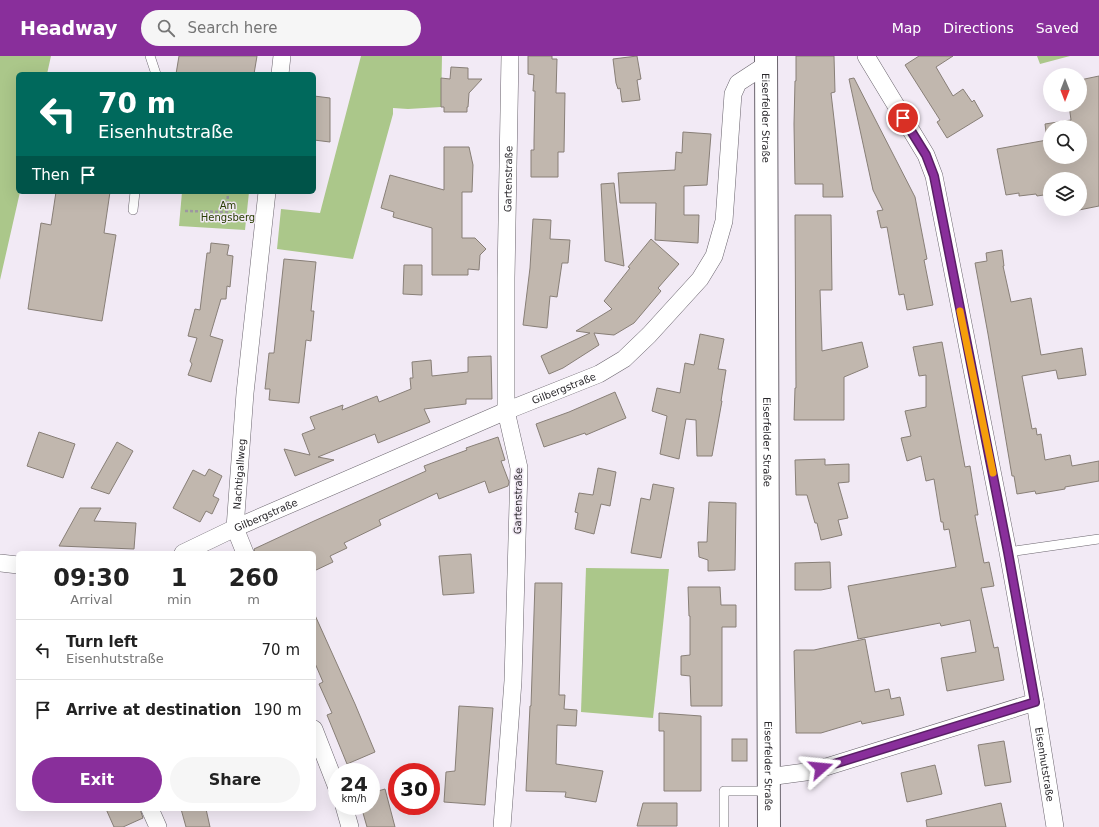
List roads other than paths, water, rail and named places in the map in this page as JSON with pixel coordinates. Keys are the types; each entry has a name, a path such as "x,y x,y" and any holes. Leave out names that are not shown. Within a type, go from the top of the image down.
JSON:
{"main road":[{"name":"Eiserfelder Straße","path":"766,60 769,827"}],"street":[{"path":"280,72 282,56"},
{"name":"Gartenstraße","path":"502,827 513,681 519,468 506,411 506,278 510,56"},
{"name":"Eisenhutstraße","path":"866,56 926,155 934,176 1008,552 1035,702 1055,827"},
{"name":"Gilbergstraße","path":"187,551 235,528 506,411 599,374 624,359 700,279 714,256 724,220 733,94 738,83 766,60"},
{"name":"Nachtigallweg","path":"244,551 235,528 245,393 267,194"},
{"path":"0,563 16,564"},
{"path":"768,784 1035,702"},
{"path":"316,734 328,765"},
{"path":"151,811 158,827"},
{"path":"347,815 350,827"}],"lane":[{"path":"150,56 155,72"},
{"path":"133,210 135,194"},
{"path":"1008,552 1099,539"},
{"path":"724,827 724,791 768,784"}],"park label":[{"name":"Am Hengsberg","path":"228,210"}]}
